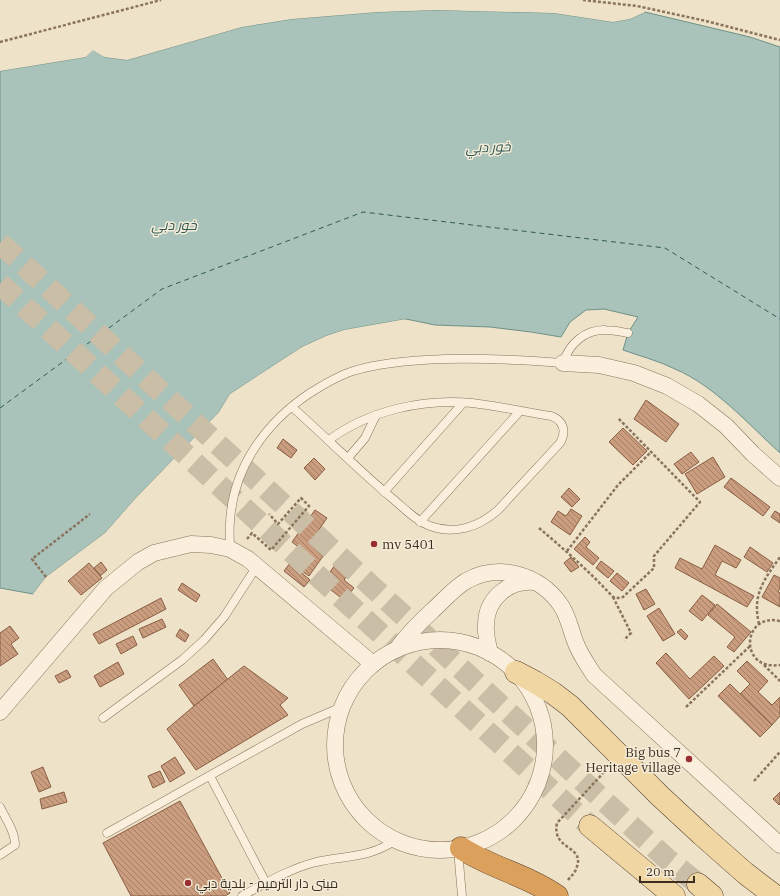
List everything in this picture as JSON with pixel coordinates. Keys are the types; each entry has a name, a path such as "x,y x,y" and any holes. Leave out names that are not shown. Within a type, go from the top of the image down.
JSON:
{"highway":[{"path":"459,848 483,861 536,883 562,890"}],"main road":[{"path":"516,672 553,693 570,706 660,796 702,835 775,896"},
{"path":"590,826 674,896"}],"street":[{"path":"563,363 606,367 634,373 667,386 698,404 726,426 753,454 780,478"},
{"path":"0,712 106,588 138,562 154,553 191,544 211,544 234,551 257,566 372,664"},
{"path":"397,649 415,628 458,587 472,578 488,573 504,572 520,575 536,582 546,588 562,606 580,653 594,675 780,845"},
{"path":"490,653 486,625 490,607 494,599 501,592 513,585 526,582 536,582"},
{"path":"428,640 460,642 475,646 503,661 516,672 534,698 541,718 545,745 544,761 540,777 526,806 516,818 504,829 476,844 442,850 411,846 396,840 382,833 359,812 343,784 335,754 337,722 342,707 354,684 372,664 397,649 412,643 428,640"}],"lane":[{"path":"234,551 230,522 234,495 242,470 255,446 272,425 292,407 326,383 352,371 387,364 425,360 517,360 563,363 566,353 573,343 583,336 594,331 606,330 628,333"},
{"path":"292,407 384,492 420,522 431,527 455,530 478,524 489,518 498,510 560,443 563,438 564,427 557,418 551,416 463,403 441,403 419,405 376,415 352,425 329,440"},
{"path":"384,492 463,403"},
{"path":"420,522 520,411"},
{"path":"348,458 365,438 376,415"},
{"path":"103,718 182,660 193,650 224,617 257,566"},
{"path":"107,833 302,724 342,707"},
{"path":"210,776 266,883"},
{"path":"0,807 15,840 15,845 0,855"},
{"path":"242,896 299,867 317,862 365,854 386,846 396,840"},
{"path":"459,848 462,896"}],"path":[{"path":"0,42 161,0"},
{"path":"583,0 645,8 706,20 780,40"},
{"path":"613,597 623,597 654,568 654,556 700,502 618,418"},
{"path":"567,551 618,485 651,452"},
{"path":"234,551 252,533 271,550 309,506 301,498 278,524 269,514"},
{"path":"46,577 32,559 90,514"},
{"path":"539,528 591,573 613,597 631,633 624,640"},
{"path":"759,624 756,609 758,593 780,557"},
{"path":"780,621 774,619 766,620 753,630 750,637 752,654 780,681"},
{"path":"686,706 750,646"},
{"path":"764,665 780,666"},
{"path":"754,781 780,752"},
{"path":"562,890 568,879 577,868 577,858 572,849 564,845 557,838 557,823 620,755"}],"water":[{"name":"خور دبي","path":"436,10 554,13 613,22 630,19 645,12 750,37 780,47 780,453 730,406 704,385 690,376 669,366 623,350 628,333 638,317 604,309 586,310 570,322 561,337 490,327 435,325 406,319 344,330 326,336 302,347 230,394 219,412 134,500 105,533 46,577 33,594 0,588 0,71 86,57 93,49 104,57 127,60 242,27 292,19 378,12"}],"pier":[{"path":"436,8 554,11 613,20 630,17 642,11 645,12 630,19 613,22 554,13 436,10 378,12 292,19 242,27 127,60 104,57 93,50 86,57 0,71 0,69 85,55 93,47 105,56 127,58 242,25 292,17 378,10"},
{"path":"406,319 398,323 345,332 327,338 303,349 232,396 220,413 135,501 107,535 48,579 35,596 33,594 46,577 105,533 134,500 219,412 230,394 302,347 326,336 344,330"}],"building":[{"path":"646,400 679,424 666,442 634,419"},
{"path":"623,428 647,451 633,465 609,442"},
{"path":"283,439 297,450 291,458 277,448"},
{"path":"691,452 699,462 682,474 674,464"},
{"path":"713,457 725,477 697,494 685,474"},
{"path":"314,458 325,469 315,480 304,468"},
{"path":"731,478 770,507 763,516 724,487"},
{"path":"569,488 580,499 572,507 561,497"},
{"path":"571,509 582,516 570,535 551,522 558,511 566,516"},
{"path":"315,510 327,518 318,531 333,542 309,576 295,566 305,552 292,542"},
{"path":"775,511 780,514 780,523 771,517"},
{"path":"585,537 590,542 586,547 599,558 593,565 574,549"},
{"path":"715,545 741,560 736,568 722,561 715,575 754,596 747,607 675,568 680,558 702,569"},
{"path":"750,547 773,563 767,572 744,557"},
{"path":"571,557 579,567 571,572 564,563"},
{"path":"601,561 614,571 608,578 596,568"},
{"path":"101,562 107,570 100,576 94,568"},
{"path":"89,563 102,578 81,595 68,581"},
{"path":"290,563 310,580 304,587 284,571"},
{"path":"335,565 348,575 344,580 354,588 344,600 322,583"},
{"path":"617,573 629,583 622,591 610,581"},
{"path":"774,575 780,578 780,588 778,592 780,593 780,607 762,597"},
{"path":"182,583 200,595 196,602 178,590"},
{"path":"646,589 655,604 644,610 636,594"},
{"path":"702,595 715,605 702,621 689,611"},
{"path":"161,598 166,609 99,644 93,634"},
{"path":"717,604 751,632 734,652 727,647 735,637 708,615"},
{"path":"659,608 675,634 663,641 647,616"},
{"path":"162,619 166,627 143,638 139,629"},
{"path":"10,626 19,638 11,644 18,654 0,666 0,633"},
{"path":"180,629 189,635 185,642 176,636"},
{"path":"681,629 688,636 685,640 677,632"},
{"path":"133,636 137,645 121,654 116,644"},
{"path":"666,653 690,679 714,656 724,666 689,699 656,663"},
{"path":"213,659 228,680 194,706 179,685"},
{"path":"747,661 768,681 758,692 772,705 780,697 780,716 772,725 740,694 750,684 737,671"},
{"path":"118,662 124,674 100,687 94,676"},
{"path":"244,666 288,698 280,705 288,715 196,770 167,729"},
{"path":"67,670 71,677 59,683 55,676"},
{"path":"730,684 772,725 760,737 718,696"},
{"path":"175,757 185,773 170,782 161,766"},
{"path":"43,767 51,787 39,792 31,772"},
{"path":"160,771 165,782 153,788 148,776"},
{"path":"64,792 67,802 42,809 40,799"},
{"path":"780,792 780,804 779,805 773,799"},
{"path":"180,801 230,893 225,896 131,896 103,843"}],"ferry route":[{"path":"0,408 162,289 363,212 665,248 780,319"}],"tunnel":[{"path":"0,243 667,859 698,884"},
{"path":"0,284 590,826"}],"place":[{"name":"mv 5401","path":"374,544"},
{"name":"Big bus 7 Heritage village","path":"689,759"},
{"name":"مبنى دار الترميم - بلدية دبي","path":"188,883"}]}
